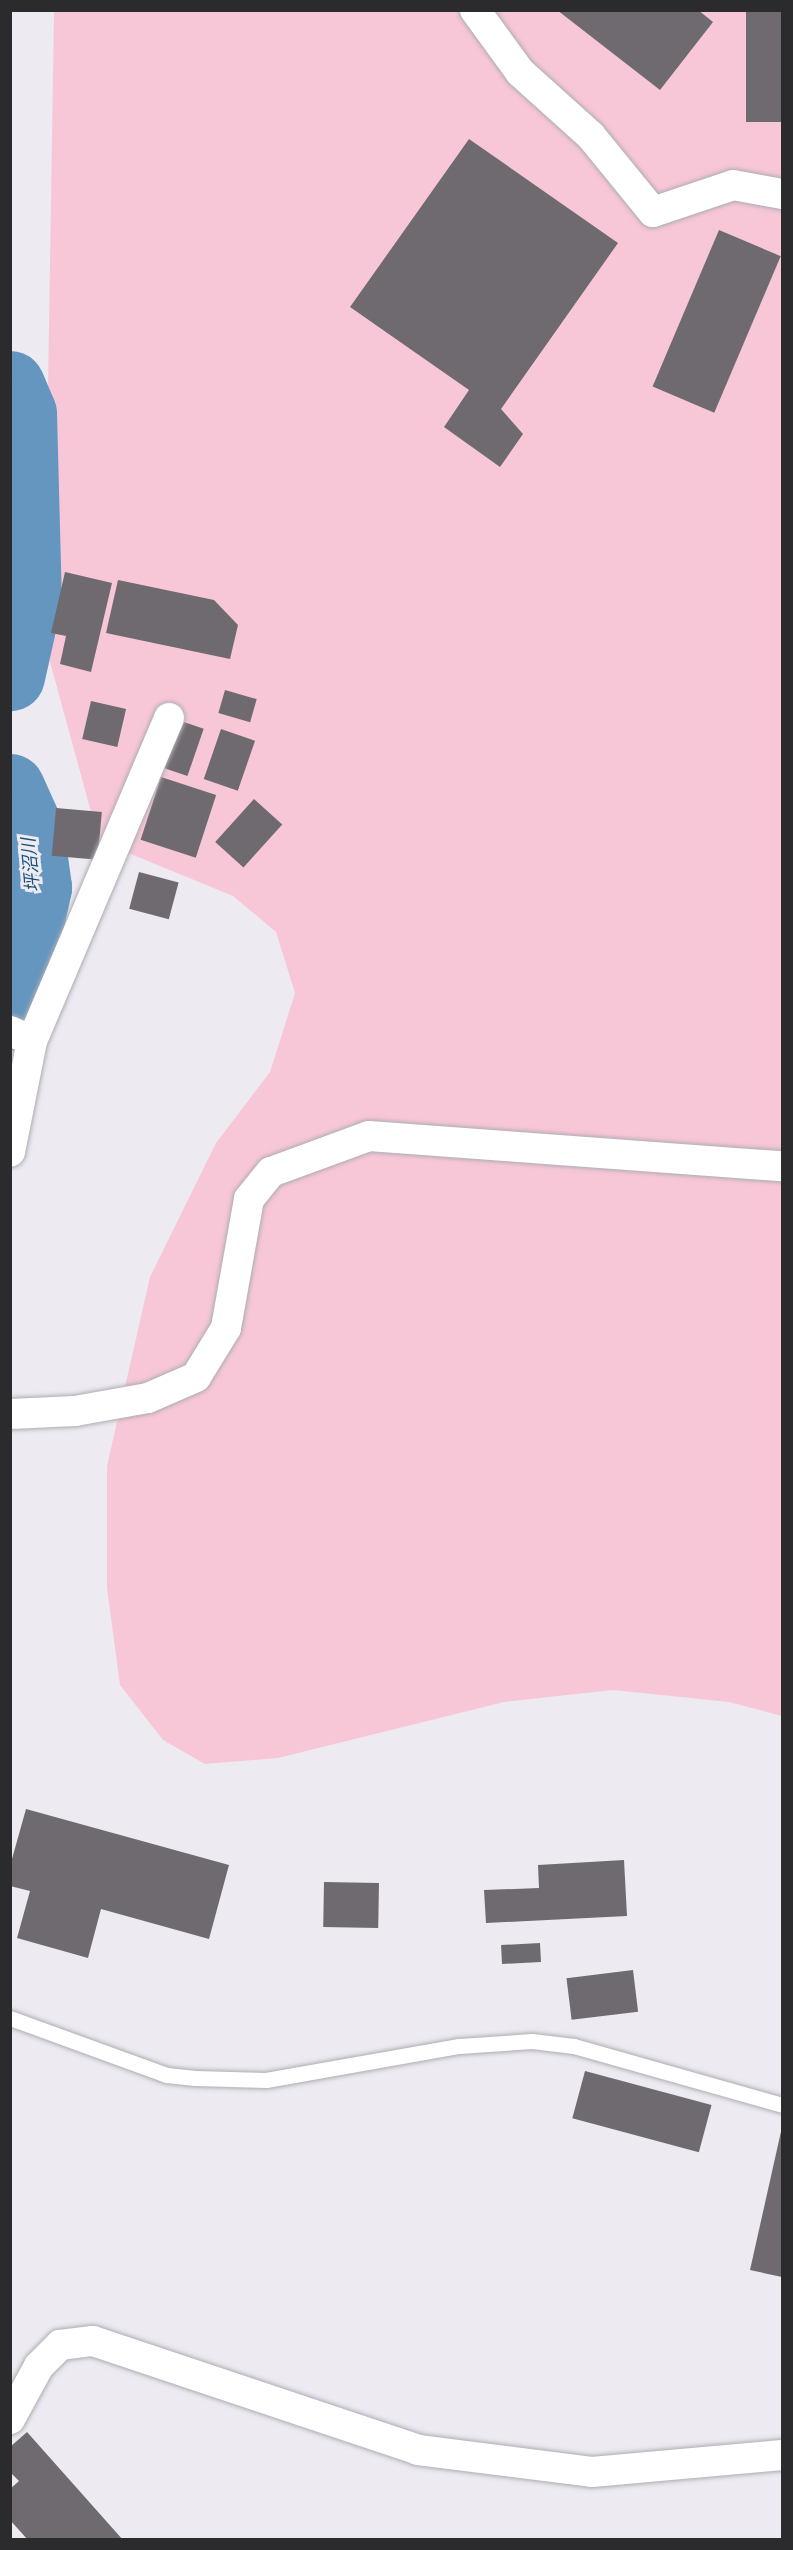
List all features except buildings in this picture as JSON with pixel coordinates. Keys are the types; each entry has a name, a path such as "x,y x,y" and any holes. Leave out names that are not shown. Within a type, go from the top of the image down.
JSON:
{"street":[{"path":"475,10 520,72 591,136 653,212 733,185 783,194"},
{"path":"10,1152 21,1035 169,718"},
{"path":"10,1414 75,1411 147,1398 196,1377 226,1328 249,1199 272,1172 369,1137 783,1166"},
{"path":"10,2420 39,2366 60,2345 93,2341 418,2450 592,2472 783,2455"}],"lane":[{"path":"10,2018 167,2074 195,2078 266,2080 459,2046 532,2041 574,2046 783,2105"}],"shaded area":[{"path":"54,11 782,11 782,1716 729,1702 613,1690 504,1702 278,1758 205,1764 163,1740 120,1685 107,1588 107,1466 150,1277 216,1143 270,1072 295,993 276,932 233,896 99,841 44,640"}],"waterway":[{"name":"坪沼川","path":"10,385 22,413 27,600 10,676"},
{"name":"坪沼川","path":"10,788 29,830 37,887 10,1015"}]}
